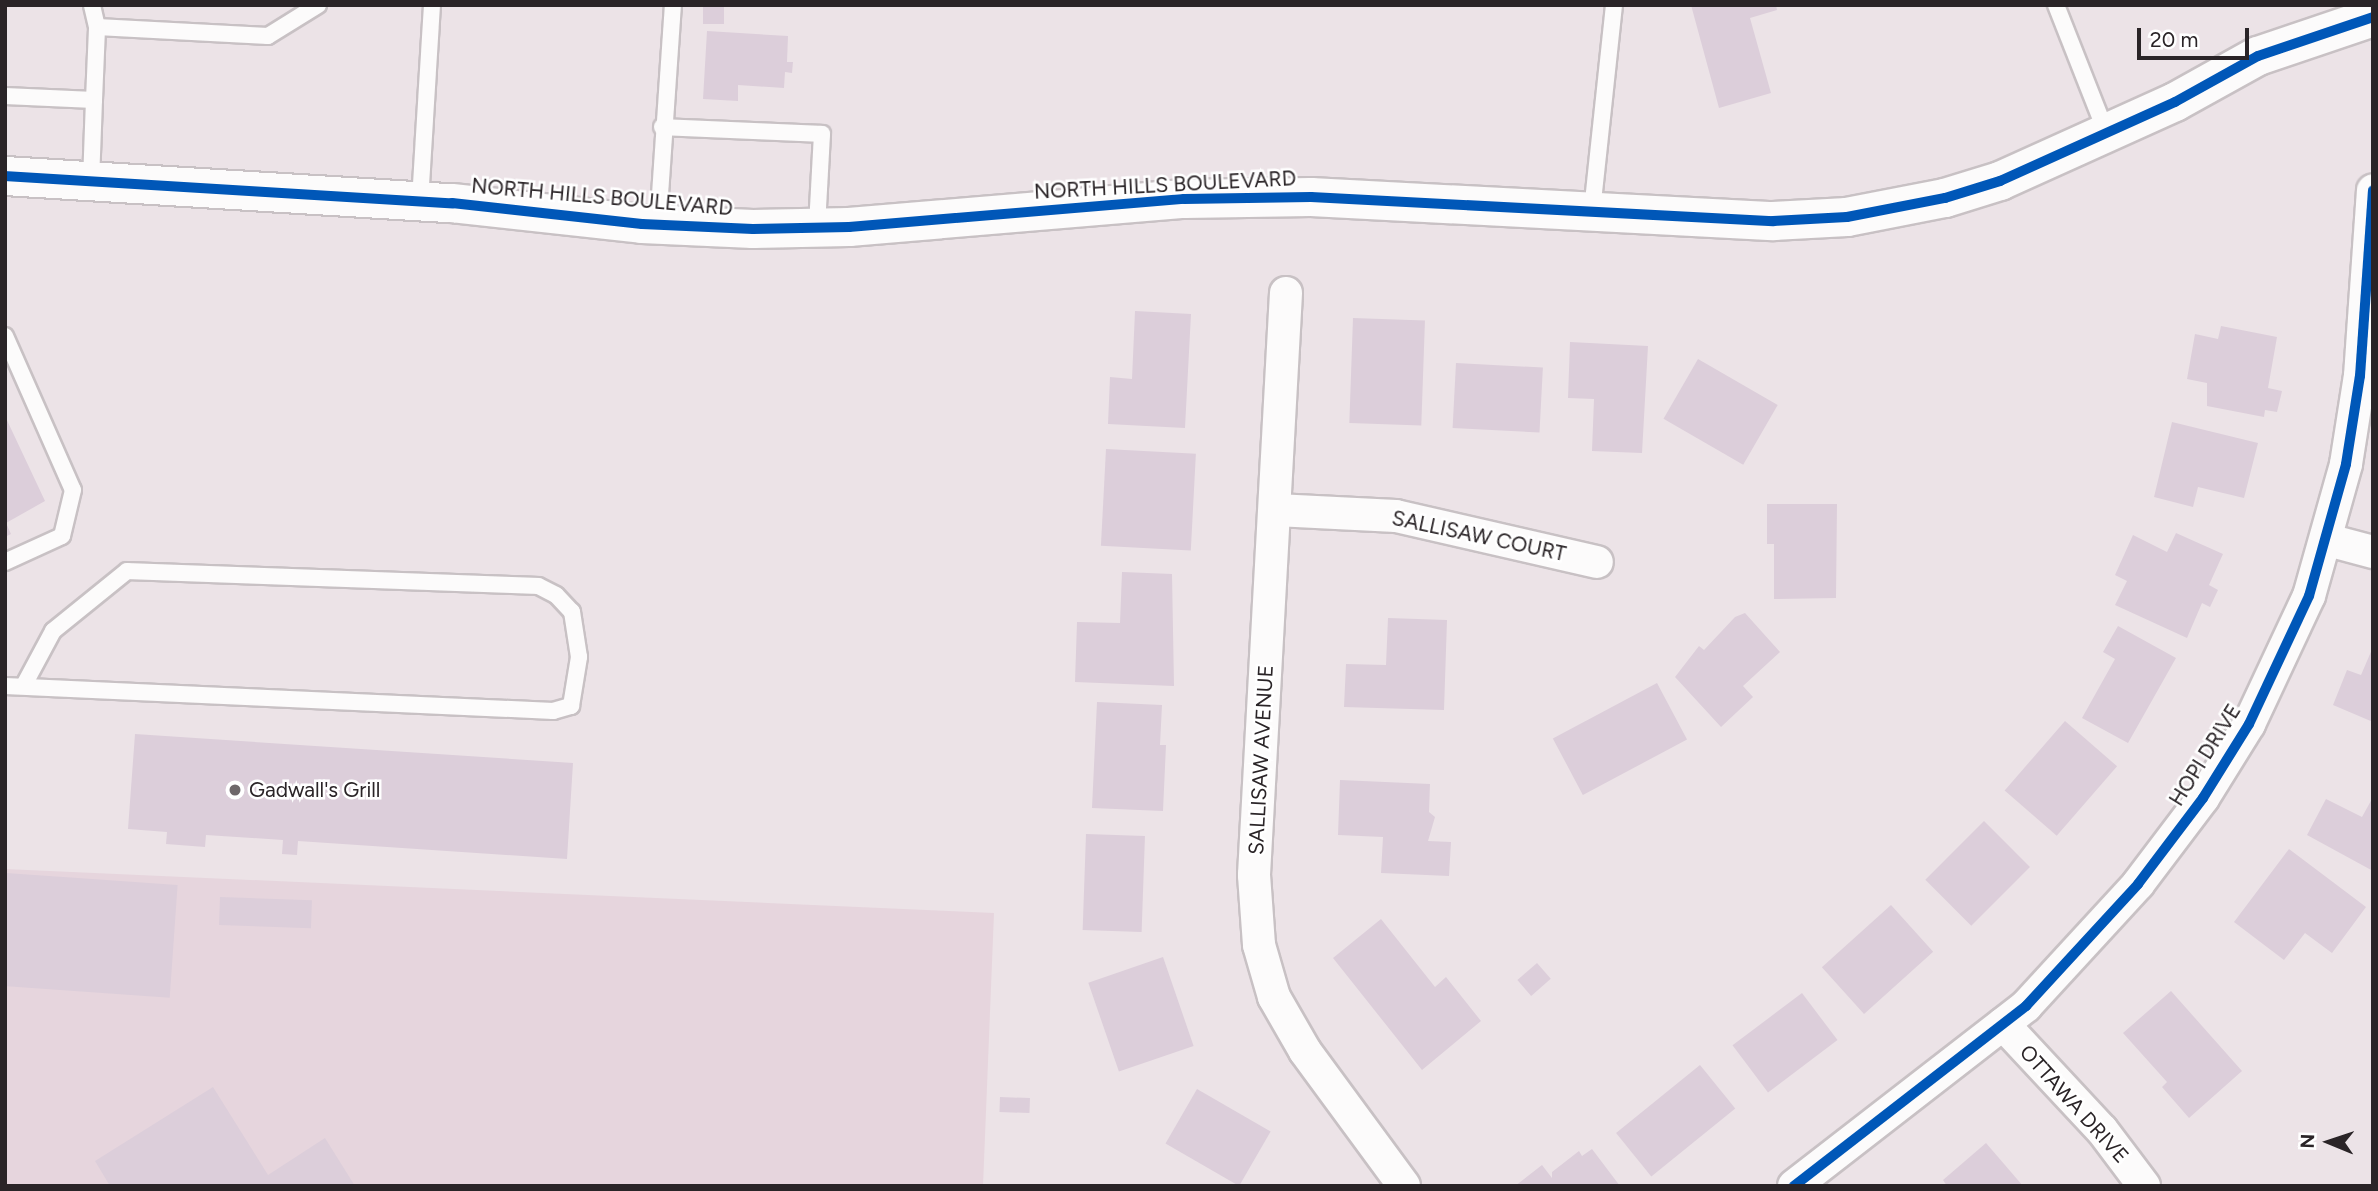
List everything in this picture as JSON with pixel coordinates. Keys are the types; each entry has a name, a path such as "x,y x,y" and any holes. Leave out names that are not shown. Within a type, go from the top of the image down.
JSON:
{"street":[{"name":"NORTH HILLS BOULEVARD","path":"5,176 420,201 658,225 817,228 1184,199 1311,197 1773,221 1847,217 1897,209 2000,181 2175,102 2258,56 2373,17"},
{"name":"HOPI DRIVE","path":"1794,1186 2026,1006 2138,884 2203,799 2278,666 2328,540 2360,376 2373,190"},
{"name":"SALLISAW AVENUE","path":"1286,293 1254,875 1259,945 1274,997 1305,1051 1404,1186"},
{"name":"SALLISAW COURT","path":"1276,510 1396,516 1597,562"},
{"path":"2328,540 2373,552"},
{"name":"OTTAWA DRIVE","path":"2003,1024 2102,1130 2144,1186"}],"lane":[{"path":"91,182 97,27 92,5"},
{"path":"97,27 268,36 318,5"},
{"path":"420,201 432,5"},
{"path":"658,225 662,127 673,5"},
{"path":"1592,211 1614,5"},
{"path":"2056,5 2106,132"},
{"path":"5,96 94,100"},
{"path":"662,127 822,135 817,228"},
{"path":"5,336 73,490 62,536 5,562"},
{"path":"5,686 553,711 571,706 579,657 572,612 556,594 538,586 127,571 53,631 24,685"}],"shaded area":[{"path":"5,869 994,913 983,1186 5,1186"}],"building":[{"path":"703,5 724,5 724,24 703,24"},
{"path":"1691,5 1776,5 1777,10 1750,18 1771,93 1719,108"},
{"path":"707,31 788,36 787,62 793,62 792,73 785,72 784,88 738,85 738,101 703,99"},
{"path":"1135,311 1191,314 1185,428 1108,424 1110,377 1132,379"},
{"path":"1353,318 1425,321 1421,425 1349,423"},
{"path":"2221,326 2277,337 2268,388 2282,391 2277,412 2265,410 2264,417 2207,406 2207,383 2187,379 2195,334 2218,339"},
{"path":"1570,342 1648,346 1642,453 1592,451 1594,399 1568,398"},
{"path":"1698,359 1778,405 1743,465 1664,419"},
{"path":"1456,363 1543,368 1539,432 1453,428"},
{"path":"5,416 45,501 6,523 11,534 5,537"},
{"path":"2172,422 2258,443 2244,498 2198,487 2193,507 2154,497"},
{"path":"1106,449 1196,454 1191,551 1101,546"},
{"path":"1767,504 1837,504 1836,598 1774,599 1774,544 1767,544"},
{"path":"2176,533 2223,554 2209,585 2218,590 2210,607 2202,603 2187,638 2115,605 2127,581 2115,575 2133,535 2167,552"},
{"path":"1122,572 1172,574 1174,686 1075,682 1077,622 1120,623"},
{"path":"1745,613 1780,652 1743,686 1753,697 1721,727 1675,677 1699,646 1704,650 1735,617"},
{"path":"1388,618 1447,620 1444,710 1344,707 1346,664 1386,665"},
{"path":"2118,626 2176,658 2128,743 2082,718 2115,659 2103,652"},
{"path":"2373,647 2373,722 2333,705 2347,670 2361,675"},
{"path":"1657,683 1687,740 1583,795 1553,738"},
{"path":"1097,702 1162,705 1160,745 1166,745 1163,811 1092,808"},
{"path":"2065,721 2117,766 2057,836 2005,790"},
{"path":"135,734 573,763 567,859 298,841 297,855 282,854 283,840 206,835 205,847 166,844 167,832 128,829"},
{"path":"1340,780 1430,784 1429,812 1435,817 1428,841 1451,842 1449,876 1381,873 1383,837 1338,835"},
{"path":"2373,797 2373,871 2307,835 2326,799 2362,817"},
{"path":"1984,821 2030,867 1971,926 1925,880"},
{"path":"1086,834 1145,836 1142,932 1083,930"},
{"path":"2289,849 2366,907 2332,953 2305,933 2284,960 2234,922"},
{"path":"6,873 178,885 170,998 5,986"},
{"path":"220,897 312,900 311,928 219,925"},
{"path":"1891,905 1933,952 1864,1014 1822,967"},
{"path":"1381,919 1435,987 1446,977 1481,1021 1422,1070 1333,958"},
{"path":"1163,957 1194,1046 1119,1072 1088,983"},
{"path":"1537,963 1551,979 1531,996 1517,980"},
{"path":"2171,991 2242,1071 2189,1118 2162,1087 2167,1082 2123,1033"},
{"path":"1802,993 1838,1040 1768,1092 1733,1045"},
{"path":"1700,1065 1735,1109 1651,1176 1616,1133"},
{"path":"213,1087 268,1175 325,1138 355,1186 110,1186 95,1161"},
{"path":"1197,1089 1271,1132 1239,1186 1166,1144"},
{"path":"1000,1097 1030,1098 1029,1113 999,1112"},
{"path":"1986,1143 2023,1186 1947,1186 1943,1180"},
{"path":"1592,1149 1620,1186 1515,1186 1542,1165 1552,1178 1552,1172 1579,1151 1582,1156"}],"cycle path":[{"path":"5,176 452,203 642,224 753,229 849,227 1184,199 1311,197 1773,221 1847,217 1945,198 2000,181 2175,102 2258,56 2373,17"},
{"path":"1794,1186 2026,1006 2138,884 2203,798 2249,724 2309,596 2346,464 2360,376 2373,190"}],"place":[{"name":"Gadwall's Grill","path":"235,790"}]}
